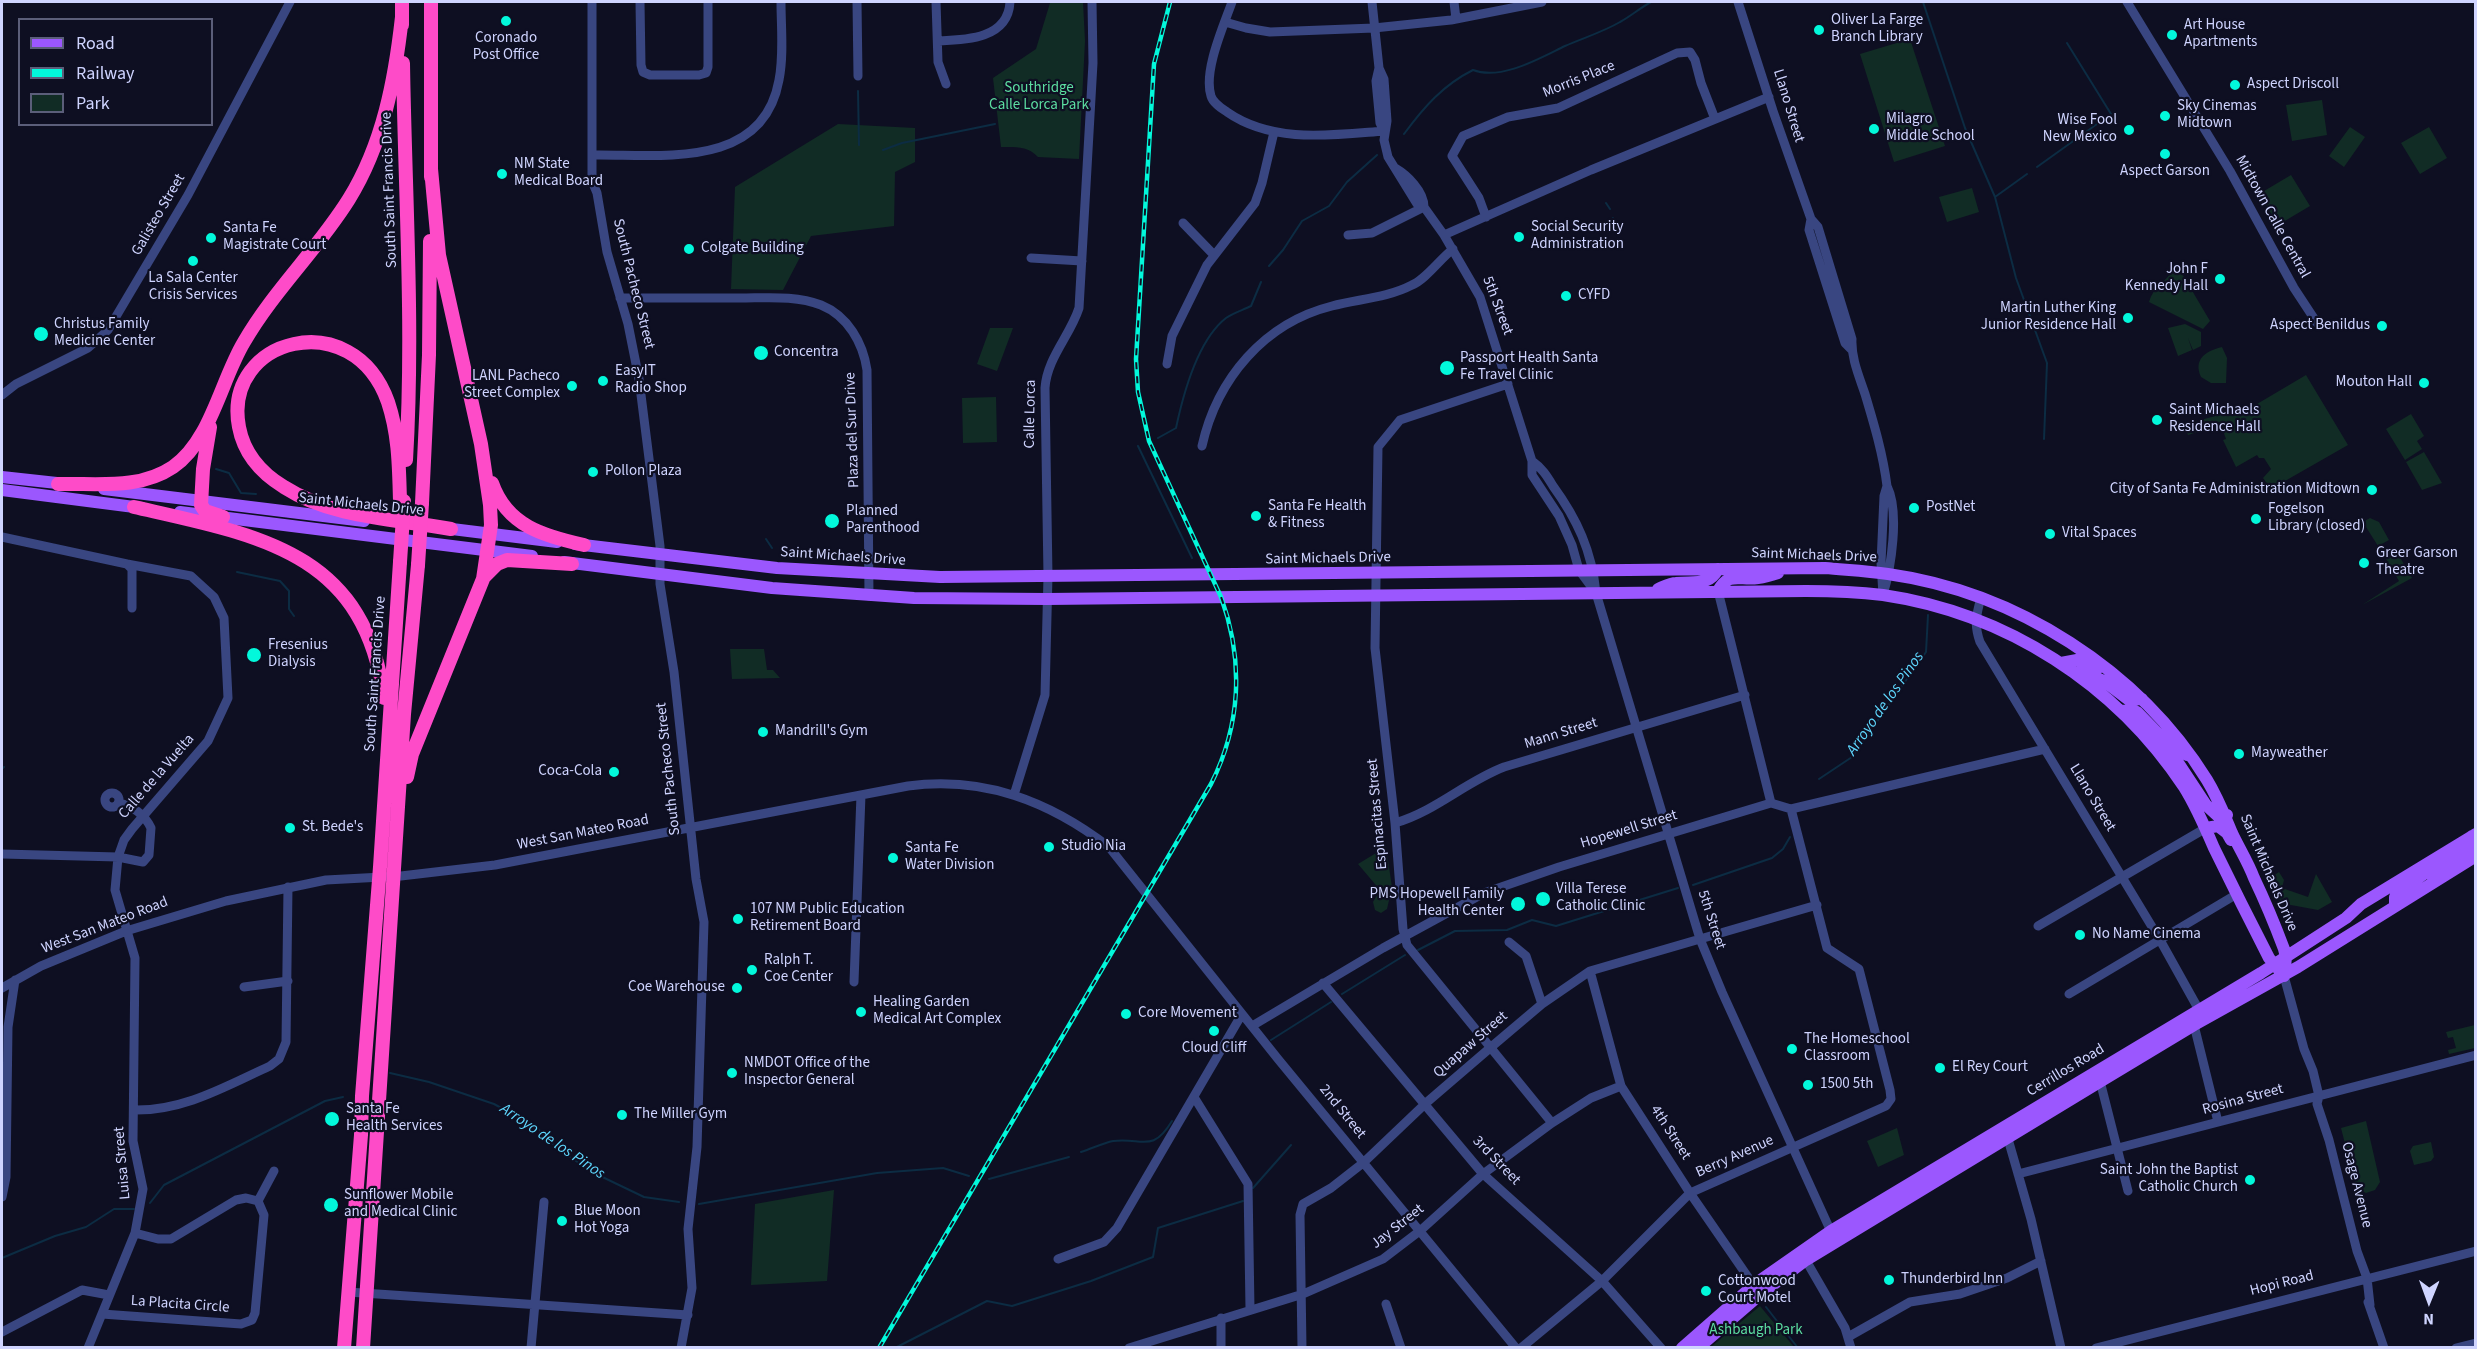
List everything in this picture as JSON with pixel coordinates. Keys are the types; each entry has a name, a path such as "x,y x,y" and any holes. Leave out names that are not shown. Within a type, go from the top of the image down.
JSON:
{"highway":[{"name":"South Saint Francis Drive","path":"363,1347 386,877 387,748 408,425 409,338 402,2"},
{"name":"South Saint Francis Drive","path":"344,1347 386,877 398,820 404,714 418,565 429,355 431,2"},
{"path":"58,484 131,484 165,472 183,459 196,444 234,359 255,324 330,226 358,181 376,142 387,105 397,59 402,17"},
{"path":"431,169 439,255 481,444 494,489 509,513 525,526 542,535 585,545"},
{"path":"402,501 398,441 392,417 382,388 361,361 335,345 308,342 282,348 257,365 246,380 240,394 238,422 246,450 268,476 300,496 343,511 451,529"},
{"path":"216,402 206,449 200,501 206,512 223,517"},
{"path":"398,820 412,754 483,579 490,533 490,505 481,444"},
{"path":"134,507 229,528 267,542 297,556 319,570 338,587 354,608 369,635 378,661 385,705 387,748"},
{"path":"483,579 497,564 507,560 572,564"}],"main road":[{"name":"Saint Michaels Drive","path":"2,477 395,525 490,533 777,568 871,574 951,577 1825,568 1885,573 1933,583 1981,598 2052,631 2122,681 2174,734 2193,759 2227,815 2232,832 2254,876 2286,957 2284,976"},
{"name":"Saint Michaels Drive","path":"2,490 488,550 660,575 870,596 1047,599 1718,591 1826,591 1883,595 1948,610 2016,637 2065,666 2121,711 2147,738 2184,788 2269,958 2284,976"},
{"path":"1718,591 1722,583 1728,579 1758,578 1794,568"},
{"path":"1651,592 1674,583 1705,582 1714,577 1718,569"},
{"path":"2065,666 2077,660 2088,668 2122,681"},
{"path":"2065,666 2104,681 2129,700 2142,699"},
{"path":"2121,711 2137,712 2166,742 2193,759"},
{"path":"2147,738 2175,758 2205,805 2213,813 2222,817 2227,815 2253,862 2282,932 2288,939 2296,941 2303,939 2342,913 2361,904"},
{"path":"2206,828 2214,826 2225,830 2242,864 2254,876"},
{"path":"2409,897 2447,862 2467,850 2474,835"},
{"name":"Cerrillos Road","path":"1682,1347 1833,1236 2099,1075 2346,918 2361,904 2474,835"},
{"path":"2395,905 2399,892 2426,874 2455,846"},
{"name":"Cerrillos Road","path":"2099,1075 2284,976 2475,856"},
{"name":"Cerrillos Road","path":"1698,1347 1759,1289"}],"street":[{"name":"Galisteo Street","path":"2,395 30,376 88,348 108,330 188,195 290,2"},
{"name":"South Pacheco Street","path":"592,2 594,171 600,181 597,193 607,252 638,370 660,554 660,575 679,708 705,942 697,1147 688,1221 692,1288 681,1347"},
{"path":"640,2 641,65 643,72 650,75 706,73 708,67 708,2"},
{"path":"594,155 705,153 729,145 746,135 765,115 777,88 781,58 781,2"},
{"path":"857,2 858,76"},
{"path":"936,2 939,67 946,84"},
{"path":"938,41 964,40 984,36 994,31 1006,17 1010,2"},
{"name":"Calle Lorca","path":"1014,795 1045,695 1048,576 1046,376 1075,321 1080,297 1093,63 1092,2"},
{"path":"1232,2 1211,71 1211,98 1217,105 1233,116 1274,132 1316,137 1384,131"},
{"name":"5th Street","path":"1372,2 1378,68 1376,81 1380,123 1384,131 1386,151 1417,204 1424,207 1453,249 1480,297 1532,461 1532,475 1563,524 1579,570 1596,593"},
{"path":"1454,2 1456,19"},
{"path":"1225,22 1270,32 1374,28 1456,19 1542,2"},
{"name":"Llano Street","path":"1738,2 1811,219 1809,230 1835,286 1852,339 1851,349 1879,442 1887,486 1884,496 1883,595"},
{"name":"Midtown Calle Central","path":"2127,2 2230,171 2289,279 2317,323"},
{"name":"Morris Place","path":"1486,217 1479,198 1452,156 1463,136 1508,117 1558,108 1683,52 1690,52 1695,60 1715,119"},
{"path":"1444,236 1591,170 1769,97"},
{"path":"1167,364 1167,350 1175,328 1214,255 1255,203 1274,132"},
{"path":"1348,235 1372,233 1424,207"},
{"path":"1183,223 1214,255"},
{"path":"1202,446 1208,421 1223,389 1241,363 1264,341 1288,324 1319,310 1382,296 1410,287 1423,278 1453,249"},
{"path":"1031,258 1082,261"},
{"name":"Plaza del Sur Drive","path":"620,298 777,297 807,300 823,306 845,323 860,342 867,370 870,596"},
{"name":"Espinacitas Street","path":"1508,384 1401,420 1378,447 1378,573 1375,595 1375,648 1395,823 1404,937 1407,945 1552,1123"},
{"name":"5th Street","path":"1532,461 1540,467 1574,516 1594,570 1596,593 1700,939 1833,1236"},
{"name":"Calle de la Vuelta","path":"2,537 92,558 174,572 197,580 214,597 224,618 228,699 208,741 142,816 124,840 118,857 115,890 126,931"},
{"path":"127,564 132,569 132,608"},
{"path":"1718,591 1772,803 1791,809 2045,748"},
{"path":"1975,619 1981,598"},
{"name":"Llano Street","path":"1975,619 1975,628 1980,642 2160,940 2199,1010"},
{"name":"Mann Street","path":"1395,823 1438,806 1474,781 1496,770 1745,695"},
{"name":"West San Mateo Road","path":"2,988 41,966 126,931 200,908 288,887 326,880 386,877 485,866 691,829 908,786 940,784 987,787 1037,804 1085,829 1108,847 1146,895"},
{"path":"854,982 861,795"},
{"path":"2,854 118,857 140,862 147,859 151,844 151,828 142,816 126,804 118,803"},
{"name":"Hopewell Street","path":"1252,1026 1404,937 1497,888 1772,803"},
{"path":"1791,809 1817,905"},
{"path":"2038,926 2206,828"},
{"path":"134,1110 154,1110 198,1099 270,1066 279,1059 286,1042 288,887"},
{"path":"2069,994 2237,894"},
{"name":"2nd Street","path":"1146,895 1516,1347"},
{"name":"Quapaw Street","path":"1302,1347 1301,1209 1303,1204 1331,1188 1364,1163 1490,1048 1542,1004 1590,971 1817,905"},
{"name":"Berry Avenue","path":"1521,1347 1602,1281 1690,1193 1886,1106 1891,1099 1859,969 1827,948 1817,905"},
{"name":"Luisa Street","path":"88,1347 135,1233 143,1189 134,1150 135,958 126,931"},
{"path":"1509,942 1526,956 1542,1004"},
{"name":"4th Street","path":"1590,971 1622,1086 1690,1193 1759,1289"},
{"name":"Osage Avenue","path":"2284,976 2319,1096 2317,1104 2326,1126 2379,1347"},
{"path":"2,1197 6,1177 8,1027 15,980"},
{"path":"243,987 288,981"},
{"name":"3rd Street","path":"1323,983 1483,1174 1602,1281 1661,1347"},
{"path":"1058,1259 1104,1242 1117,1228 1242,1014"},
{"path":"2,1015 8,1027"},
{"path":"2194,1025 2218,1122"},
{"name":"Rosina Street","path":"2018,1174 2475,1055"},
{"path":"2099,1075 2128,1191"},
{"name":"Jay Street","path":"1129,1347 1303,1294 1383,1259 1421,1230 1483,1174 1552,1123 1591,1098 1622,1086"},
{"path":"1194,1097 1248,1184 1250,1309"},
{"path":"2006,1131 2041,1261 2061,1347"},
{"path":"135,1233 158,1239 171,1239 236,1200 246,1198 258,1201 274,1170"},
{"name":"La Placita Circle","path":"102,1314 241,1324 252,1320 255,1313 264,1215 258,1201"},
{"path":"531,1347 544,1202"},
{"name":"Hopi Road","path":"2096,1347 2475,1251"},
{"path":"1804,1256 1845,1328 1851,1347"},
{"path":"1848,1337 1910,1302 1960,1294 2007,1278 2041,1261"},
{"path":"2,1332 82,1290 110,1295"},
{"path":"348,1292 688,1315"},
{"path":"1386,1304 1401,1347"},
{"path":"1221,1318 1221,1347"},
{"name":"Osage Avenue","path":"2377,1331 2384,1347"},
{"path":"2456,1347 2475,1342"}],"green space":[{"name":"Southridge Calle Lorca Park","path":"1083,2 1085,41 1079,159 1038,157 1026,149 1001,147 993,78 1036,49 1050,3"},
{"path":"1910,39 1945,146 1894,162 1860,54"},
{"path":"2322,100 2327,135 2292,141 2286,105"},
{"path":"838,124 915,128 915,162 895,172 894,226 811,236 783,290 731,289 735,187"},
{"path":"2350,127 2365,137 2344,167 2329,156"},
{"path":"2429,127 2447,158 2420,174 2401,143"},
{"path":"2291,175 2310,206 2278,225 2259,194"},
{"path":"1972,188 1979,212 1947,222 1939,197"},
{"path":"2174,269 2181,272 2210,321 2203,329 2149,302 2153,292"},
{"path":"2185,324 2201,332 2201,346 2193,350 2188,338 2192,350 2178,356 2168,328"},
{"path":"990,328 1013,328 997,371 977,364"},
{"path":"2222,347 2227,358 2226,383 2211,383 2201,377 2200,361 2206,354"},
{"path":"2306,375 2348,445 2271,489 2263,478 2271,469 2264,458 2259,458 2257,455 2236,467 2223,440 2226,439 2221,425 2188,435 2185,428 2195,425 2194,422 2257,404"},
{"path":"996,397 997,442 963,443 962,398"},
{"path":"2411,414 2424,436 2417,441 2422,449 2405,460 2386,429"},
{"path":"2424,452 2442,483 2422,490 2406,462"},
{"path":"2370,518 2379,522 2389,540 2378,546 2366,527 2359,531 2356,526"},
{"path":"2394,547 2412,578 2362,605 2399,581 2383,554"},
{"path":"730,649 764,649 767,670 773,670 780,678 732,679"},
{"path":"1386,847 1392,887 1387,909 1381,913 1375,910 1373,902 1380,890 1358,864"},
{"path":"2279,872 2284,880 2282,888 2308,897 2316,874 2332,902 2318,910 2280,903 2273,876"},
{"path":"2475,1025 2475,1048 2449,1054 2448,1050 2456,1048 2453,1037 2448,1038 2446,1032"},
{"path":"2366,1121 2380,1182 2375,1190 2366,1193 2357,1188 2355,1183 2341,1128"},
{"path":"1897,1128 1904,1155 1878,1167 1867,1141"},
{"path":"2431,1142 2434,1157 2431,1161 2414,1165 2410,1151 2413,1146"},
{"path":"834,1190 827,1281 751,1285 755,1204"},
{"name":"Ashbaugh Park","path":"1760,1306 1794,1347 1711,1347"}],"waterway":[{"name":"Arroyo de los Pinos","path":"1404,134 1435,98 1452,83 1473,70 1496,73 1520,67 1613,26 1651,2"},
{"path":"1923,2 1965,128 1995,197"},
{"path":"2037,167 2111,114 2067,43"},
{"path":"858,91 859,145"},
{"path":"883,150 902,143 995,124"},
{"name":"Arroyo de los Pinos","path":"1269,266 1283,250 1302,221 1329,206 1347,182 1377,155"},
{"path":"2027,174 1995,197 2016,278 2047,363 2044,439"},
{"path":"1606,203 1610,209"},
{"path":"1613,218 1614,225"},
{"name":"Arroyo de los Pinos","path":"1158,438 1176,428 1193,369 1207,340 1226,318 1251,306 1261,282"},
{"path":"1138,446 1192,558"},
{"path":"216,469 229,473 241,493 256,494"},
{"path":"766,539 772,548"},
{"path":"237,572 280,581 289,591 289,609 294,616"},
{"name":"Arroyo de los Pinos","path":"1819,779 1852,757 1926,652 1928,615"},
{"name":"Arroyo de los Pinos","path":"1693,885 1772,858 1783,849 1790,837"},
{"name":"Arroyo de los Pinos","path":"1418,950 1455,931 1507,930 1532,920 1556,926 1678,888"},
{"name":"Arroyo de los Pinos","path":"1342,994 1405,955"},
{"name":"Arroyo de los Pinos","path":"1271,1040 1331,1002"},
{"name":"Arroyo de los Pinos","path":"390,1073 429,1082 494,1104 536,1127 558,1149 594,1173 644,1197 679,1202"},
{"name":"Arroyo de los Pinos","path":"150,1203 164,1185 325,1101 343,1097"},
{"name":"Arroyo de los Pinos","path":"1081,1152 1113,1141 1152,1141 1165,1131 1172,1121"},
{"path":"1253,1188 1291,1145"},
{"name":"Arroyo de los Pinos","path":"989,1179 1069,1157"},
{"name":"Arroyo de los Pinos","path":"699,1204 877,1173 943,1168 969,1176"},
{"path":"895,1348 987,1301 1012,1306 1091,1281 1153,1257 1158,1228 1243,1201"},
{"name":"Arroyo de los Pinos","path":"2,1258 55,1236 86,1227 114,1209 134,1209"},
{"path":"1766,1307 1798,1348"}],"railway":[{"path":"879,1348 1211,784 1221,762 1233,716 1236,668 1233,644 1221,597 1149,441 1138,392 1136,359 1154,64 1170,2"}],"place":[{"name":"Coronado Post Office","path":"506,21"},
{"name":"Oliver La Farge Branch Library","path":"1819,30"},
{"name":"Art House Apartments","path":"2172,35"},
{"name":"Aspect Driscoll","path":"2235,85"},
{"name":"Sky Cinemas Midtown","path":"2165,116"},
{"name":"Milagro Middle School","path":"1874,129"},
{"name":"Wise Fool New Mexico","path":"2129,130"},
{"name":"Aspect Garson","path":"2165,154"},
{"name":"NM State Medical Board","path":"502,174"},
{"name":"Social Security Administration","path":"1519,237"},
{"name":"Santa Fe Magistrate Court","path":"211,238"},
{"name":"Colgate Building","path":"689,249"},
{"name":"La Sala Center Crisis Services","path":"193,261"},
{"name":"John F Kennedy Hall","path":"2220,279"},
{"name":"CYFD","path":"1566,296"},
{"name":"Martin Luther King Junior Residence Hall","path":"2128,318"},
{"name":"Aspect Benildus","path":"2382,326"},
{"name":"Christus Family Medicine Center","path":"41,334"},
{"name":"Concentra","path":"761,353"},
{"name":"Passport Health Santa Fe Travel Clinic","path":"1447,368"},
{"name":"EasyIT Radio Shop","path":"603,381"},
{"name":"Mouton Hall","path":"2424,383"},
{"name":"LANL Pacheco Street Complex","path":"572,386"},
{"name":"Saint Michaels Residence Hall","path":"2157,420"},
{"name":"Pollon Plaza","path":"593,472"},
{"name":"City of Santa Fe Administration Midtown","path":"2372,490"},
{"name":"PostNet","path":"1914,508"},
{"name":"Santa Fe Health & Fitness","path":"1256,516"},
{"name":"Fogelson Library (closed)","path":"2256,519"},
{"name":"Planned Parenthood","path":"832,521"},
{"name":"Vital Spaces","path":"2050,534"},
{"name":"Greer Garson Theatre","path":"2364,563"},
{"name":"Fresenius Dialysis","path":"254,655"},
{"name":"Mandrill's Gym","path":"763,732"},
{"name":"Mayweather","path":"2239,754"},
{"name":"Coca-Cola","path":"614,772"},
{"name":"St. Bede's","path":"290,828"},
{"name":"Studio Nia","path":"1049,847"},
{"name":"Santa Fe Water Division","path":"893,858"},
{"name":"Villa Terese Catholic Clinic","path":"1543,899"},
{"name":"PMS Hopewell Family Health Center","path":"1518,904"},
{"name":"107 NM Public Education Retirement Board","path":"738,919"},
{"name":"No Name Cinema","path":"2080,935"},
{"name":"Ralph T. Coe Center","path":"752,970"},
{"name":"Coe Warehouse","path":"737,988"},
{"name":"Healing Garden Medical Art Complex","path":"861,1012"},
{"name":"Core Movement","path":"1126,1014"},
{"name":"Cloud Cliff","path":"1214,1031"},
{"name":"The Homeschool Classroom","path":"1792,1049"},
{"name":"El Rey Court","path":"1940,1068"},
{"name":"NMDOT Office of the Inspector General","path":"732,1073"},
{"name":"1500 5th","path":"1808,1085"},
{"name":"The Miller Gym","path":"622,1115"},
{"name":"Santa Fe Health Services","path":"332,1119"},
{"name":"Saint John the Baptist Catholic Church","path":"2250,1180"},
{"name":"Sunflower Mobile and Medical Clinic","path":"331,1205"},
{"name":"Blue Moon Hot Yoga","path":"562,1221"},
{"name":"Thunderbird Inn","path":"1889,1280"},
{"name":"Cottonwood Court Motel","path":"1706,1291"}]}
